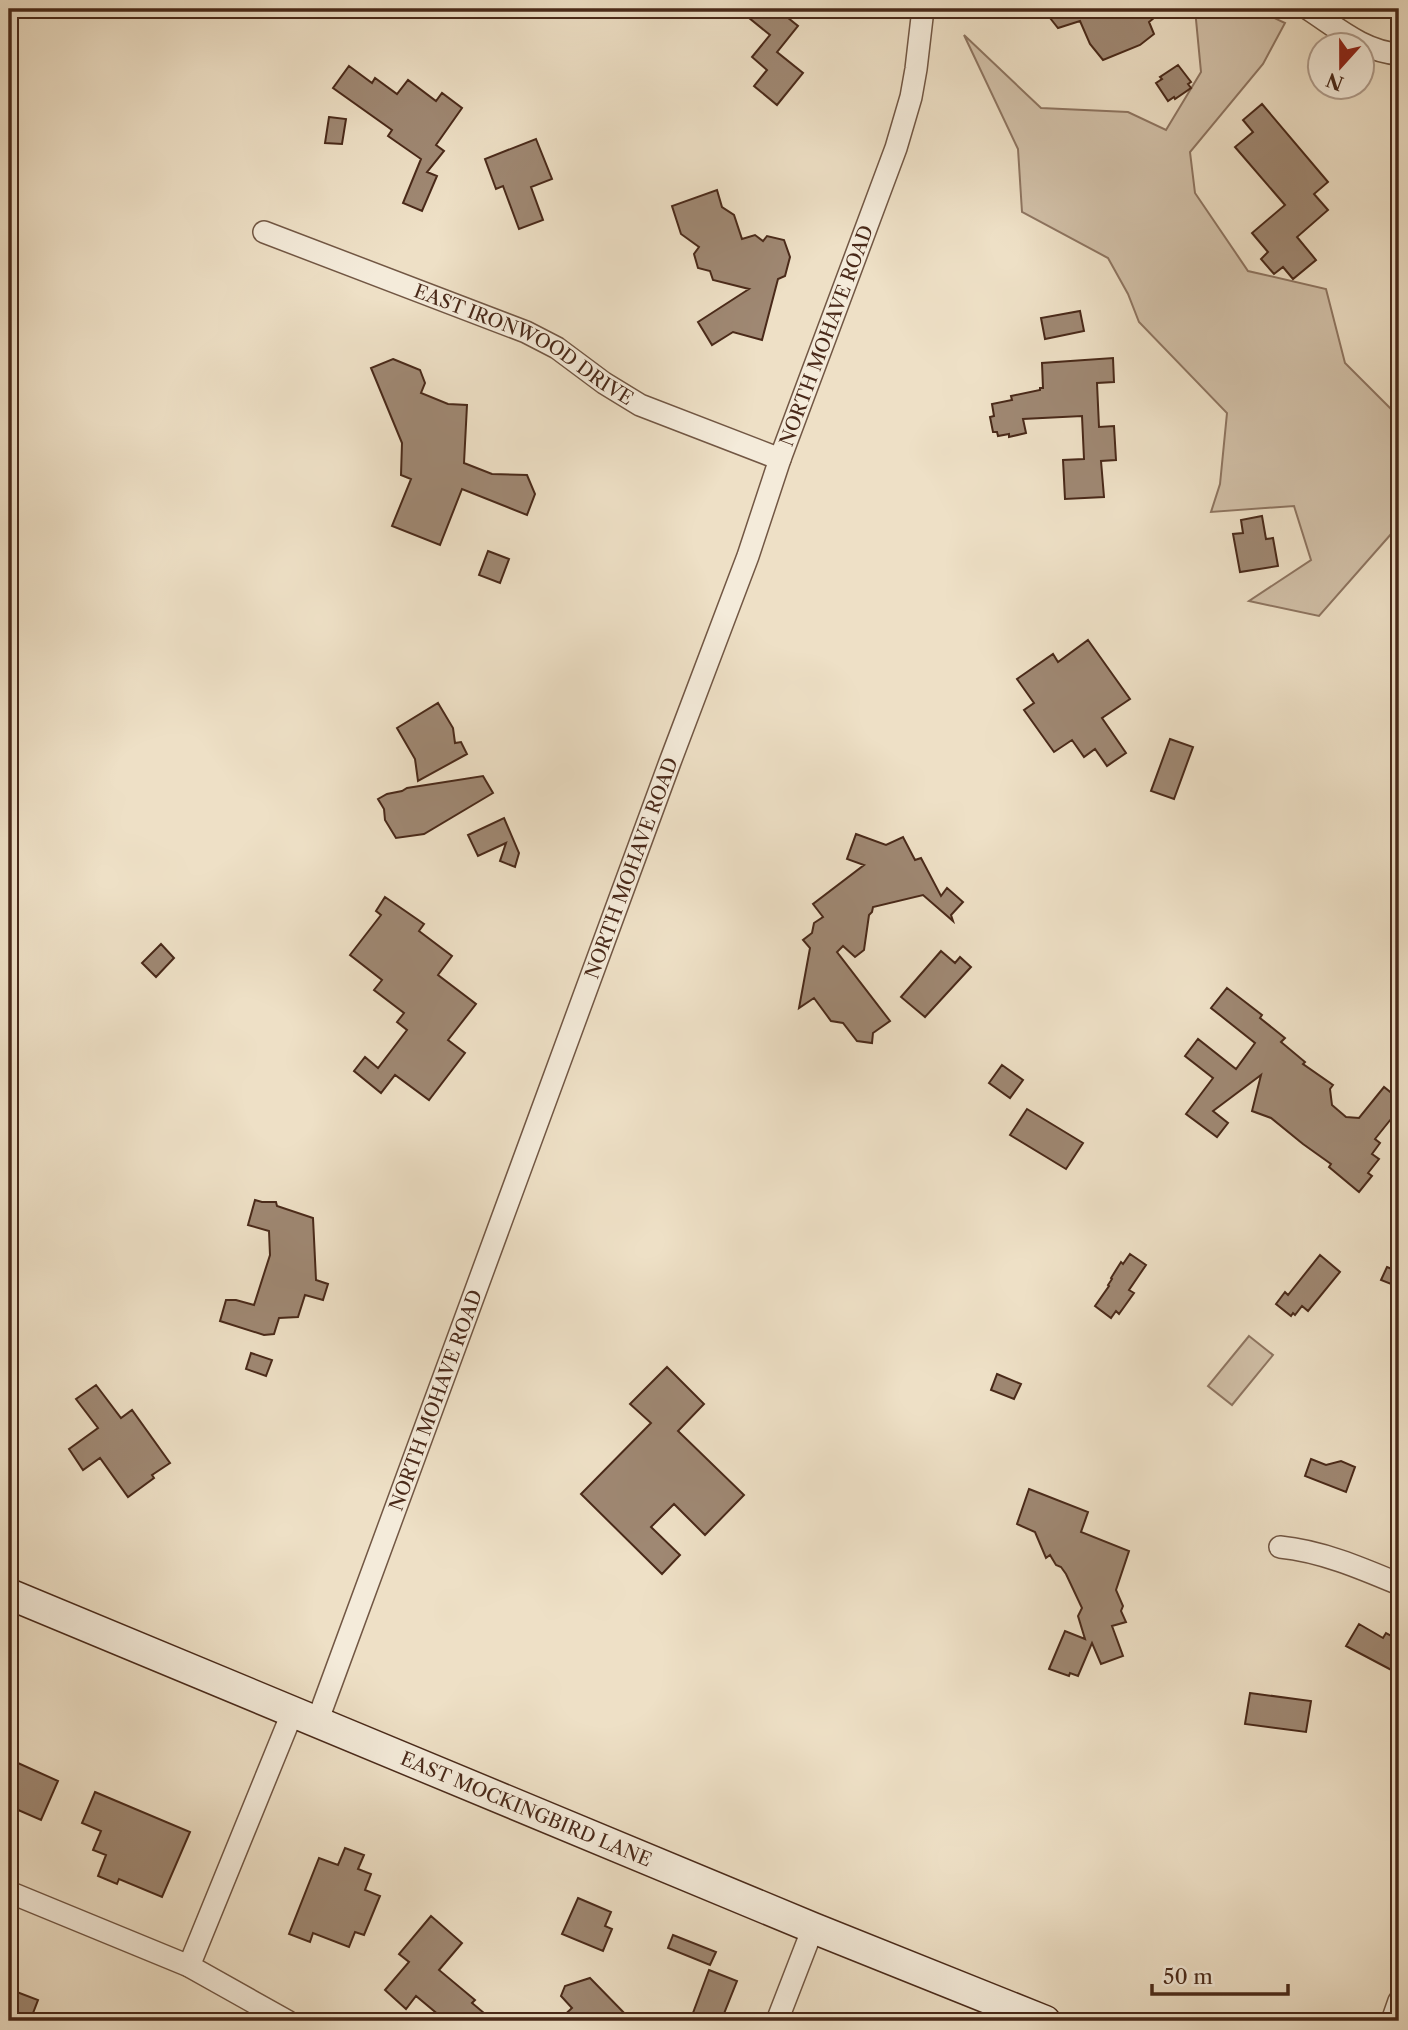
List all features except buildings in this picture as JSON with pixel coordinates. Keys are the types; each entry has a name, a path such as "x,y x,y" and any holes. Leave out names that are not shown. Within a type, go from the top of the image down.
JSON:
{"street":[{"name":"NORTH MOHAVE ROAD","path":"190,1966 305,1717 748,555 780,459 896,148 911,97 923,9"},
{"path":"1308,9 1368,46 1399,54"},
{"name":"EAST IRONWOOD DRIVE","path":"264,232 527,332 557,348 604,383 640,405 780,459"},
{"path":"1280,1547 1313,1552 1399,1584"},
{"name":"EAST MOCKINGBIRD LANE","path":"9,1594 813,1928 1045,2021"},
{"path":"9,1892 190,1966 287,2021"},
{"path":"776,2021 813,1928"},
{"path":"1392,2021 1399,2001"}],"shaded area":[{"path":"1195,9 1255,9 1285,23 1263,64 1190,152 1195,193 1248,271 1326,289 1345,363 1399,417 1399,525 1319,616 1249,601 1311,560 1294,506 1211,512 1220,484 1227,413 1139,322 1128,294 1108,258 1022,212 1018,149 964,35 1041,108 1128,112 1166,130 1201,72"},
{"path":"1249,1336 1273,1355 1232,1405 1208,1386"}]}
